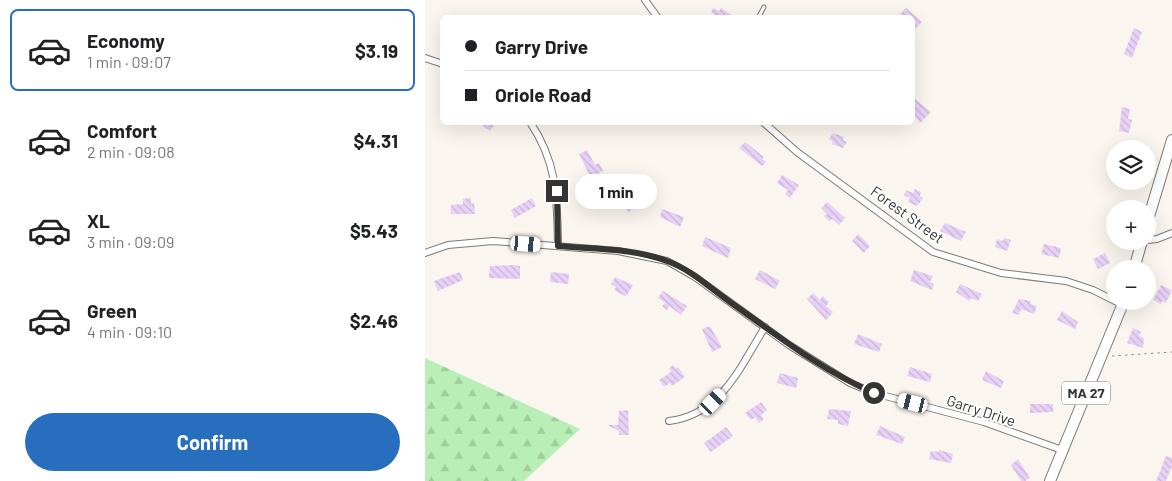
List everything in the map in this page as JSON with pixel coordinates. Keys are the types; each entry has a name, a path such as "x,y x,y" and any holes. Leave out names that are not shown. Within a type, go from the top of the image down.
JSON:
{"main road":[{"path":"1154,200 1172,140"},
{"name":"MA 27","path":"1050,481 1101,357 1116,310"}],"street":[{"path":"645,0 656,15"},
{"path":"425,58 440,63"},
{"path":"532,125 543,142 552,166 557,191 558,246"},
{"name":"Forest Street","path":"766,125 797,152 933,252 1001,274 1066,281 1106,296"},
{"path":"1156,240 1172,233"},
{"name":"Garry Drive","path":"425,253 448,245 476,241 625,252 667,261 695,277 834,374 874,393 984,422 1062,450"},
{"path":"669,422 696,416 713,402 725,390 765,327"}],"lane":[{"path":"760,15 764,7"}],"path":[{"path":"1101,357 1172,352"}],"green space":[{"path":"425,358 580,429 524,481 425,481"}],"building":[{"path":"714,8 719,11 721,8 732,15 715,15 711,12"},
{"path":"906,8 914,15 899,15"},
{"path":"915,16 922,22 915,29"},
{"path":"1134,28 1142,32 1132,58 1124,54"},
{"path":"915,99 931,112 920,123 915,115"},
{"path":"1122,107 1130,109 1128,119 1132,120 1129,133 1119,131"},
{"path":"482,125 494,125 490,131"},
{"path":"833,133 844,137 843,140 847,142 843,148 832,144 833,142 829,139"},
{"path":"745,142 764,157 762,159 766,162 762,166 739,148"},
{"path":"587,150 595,165 599,163 603,171 591,178 579,154"},
{"path":"782,175 799,185 790,198 785,194 788,190 777,183"},
{"path":"620,187 636,204 629,212 614,193"},
{"path":"915,189 921,192 920,196 923,198 917,206 908,202 910,198 904,195 906,190 913,193"},
{"path":"471,198 471,204 474,203 475,214 451,214 451,205 463,204 463,199"},
{"path":"532,198 536,206 515,218 511,210"},
{"path":"827,202 845,218 839,225 832,219 829,221 824,216 827,214 821,208"},
{"path":"662,209 684,217 680,227 660,217"},
{"path":"945,223 966,232 961,241 940,231"},
{"path":"858,234 870,246 864,253 852,241"},
{"path":"705,237 731,248 728,258 702,246"},
{"path":"1004,238 1011,240 1007,251 995,247 997,239 1003,241"},
{"path":"1044,244 1061,248 1059,258 1041,254"},
{"path":"1105,253 1108,260 1106,260 1106,265 1098,269 1093,259"},
{"path":"490,266 520,266 520,279 489,278"},
{"path":"760,270 780,281 775,289 755,279"},
{"path":"914,270 933,276 930,282 934,284 932,290 910,281"},
{"path":"460,272 463,280 438,291 434,281"},
{"path":"551,272 569,274 568,284 550,282"},
{"path":"615,277 633,285 627,295 625,296 614,290 616,287 611,284"},
{"path":"960,284 982,294 978,301 971,298 969,301 956,292"},
{"path":"1161,285 1172,290 1166,303 1162,301 1161,304 1156,302 1156,294"},
{"path":"663,291 687,306 681,315 669,306 667,310 662,306 665,303 658,298"},
{"path":"813,293 820,300 823,296 829,302 826,306 833,312 826,320 807,299"},
{"path":"1019,299 1031,301 1030,304 1037,306 1034,314 1021,309 1019,315 1012,313"},
{"path":"1062,311 1078,322 1075,329 1057,320"},
{"path":"710,326 722,347 712,352 702,329"},
{"path":"1133,328 1141,332 1139,336 1144,338 1143,348 1127,343"},
{"path":"858,334 882,344 879,352 854,344"},
{"path":"673,365 676,368 678,367 685,377 672,386 670,383 664,387 659,380 671,372 669,368"},
{"path":"910,367 932,374 930,382 907,376"},
{"path":"986,371 1004,381 1001,388 982,380"},
{"path":"780,373 798,378 796,388 777,383"},
{"path":"761,402 767,410 761,415 764,419 759,423 755,417 751,420 745,413"},
{"path":"1030,404 1053,404 1053,412 1030,413"},
{"path":"829,409 851,411 848,426 838,424 838,420 827,419"},
{"path":"628,410 629,435 619,435 619,431 607,425 618,425 619,411"},
{"path":"880,426 905,437 902,444 876,435"},
{"path":"726,427 733,436 711,452 704,443"},
{"path":"939,450 953,454 951,463 929,459 931,451 939,452"},
{"path":"1166,456 1172,458 1172,466 1166,481 1156,481"},
{"path":"1018,459 1030,478 1025,481 1021,481 1011,465"}],"route":[{"path":"557,191 558,246 628,252 667,261 695,277 789,345 834,374 874,393"}]}
